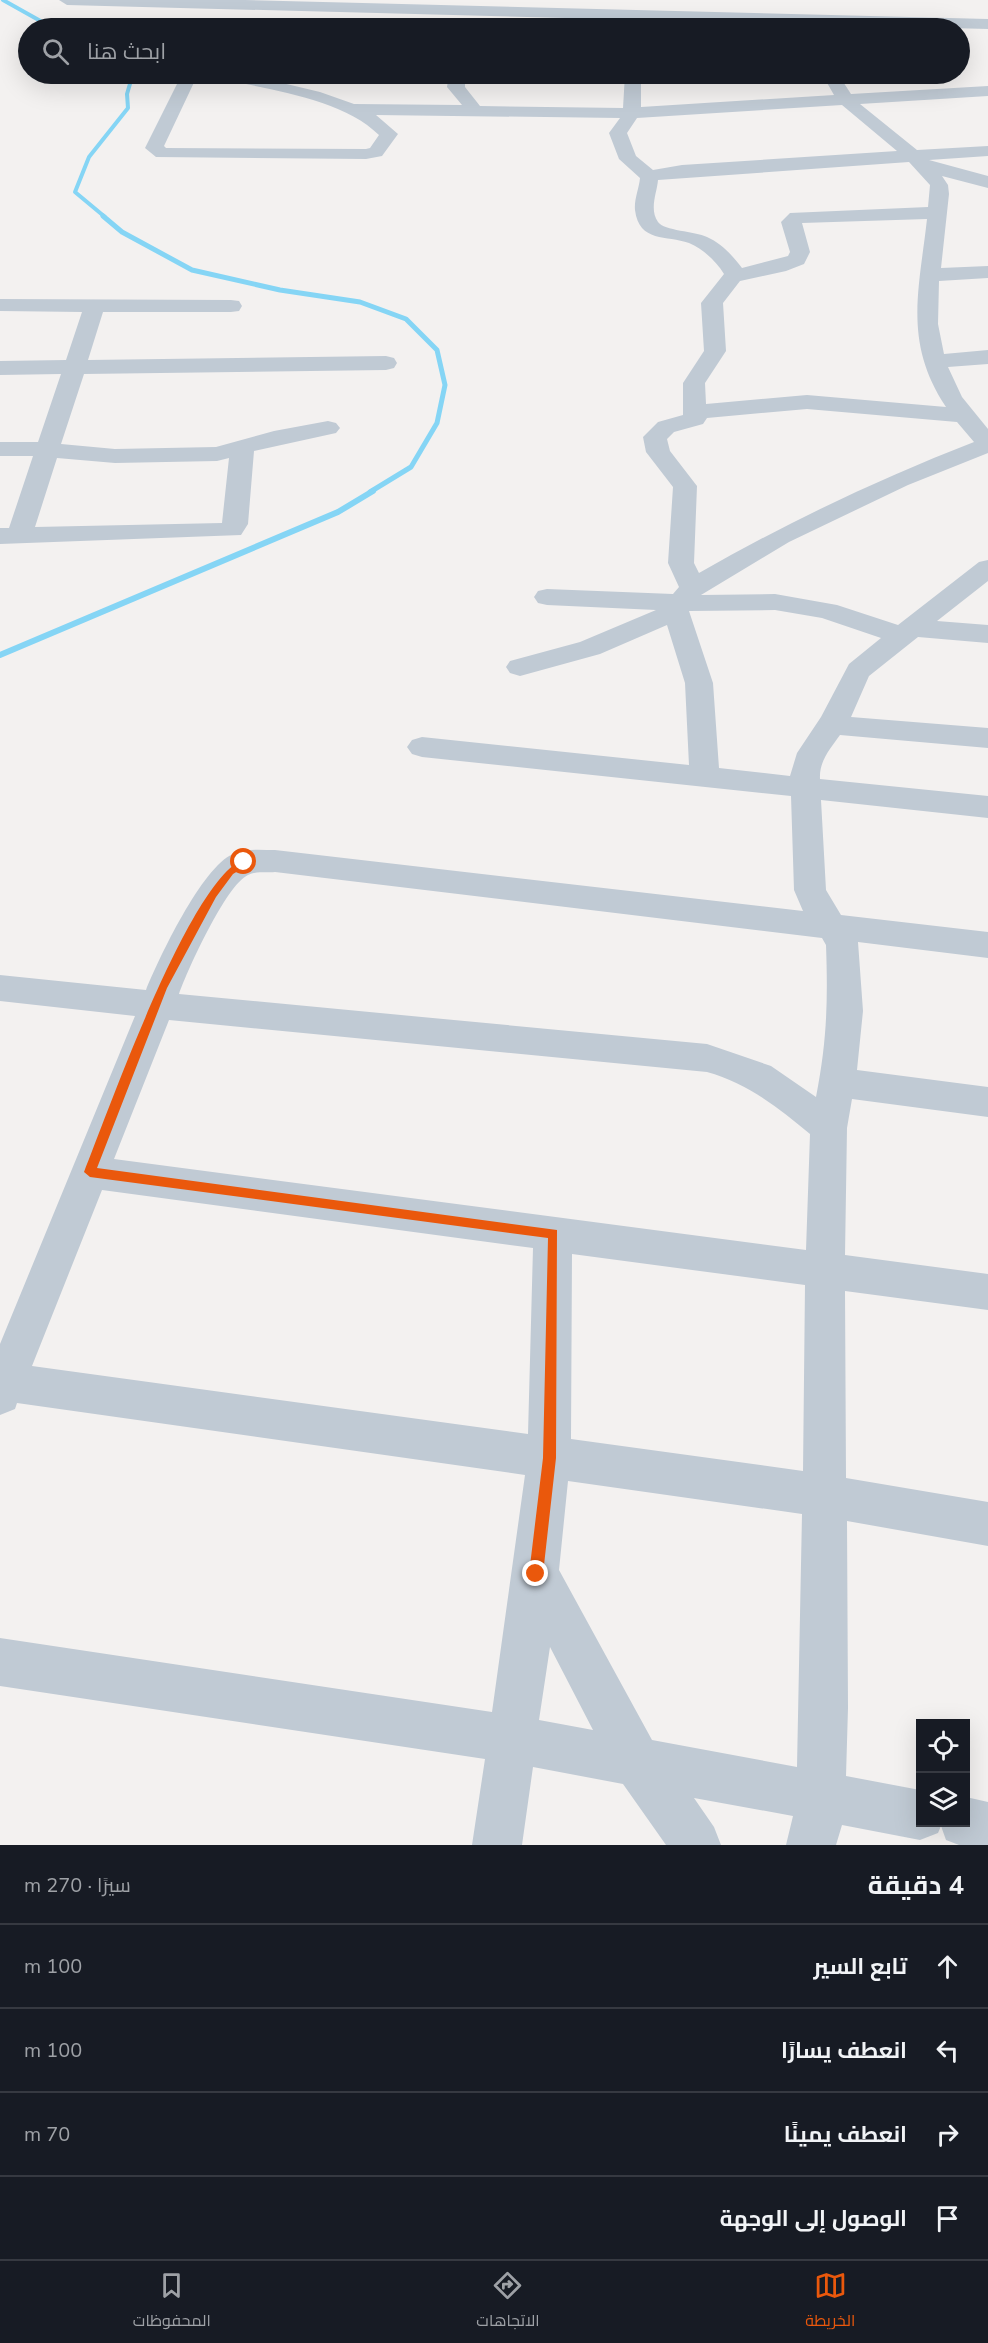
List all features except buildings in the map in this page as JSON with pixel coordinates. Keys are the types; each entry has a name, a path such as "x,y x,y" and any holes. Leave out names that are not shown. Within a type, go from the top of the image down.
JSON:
{"street":[{"path":"67,0 214,4 483,5 602,18"},
{"path":"297,0 483,5 746,18"},
{"path":"206,18 214,4"},
{"path":"473,18 483,5"},
{"path":"970,19 988,18"},
{"path":"970,24 988,24"},
{"path":"970,38 988,41"},
{"path":"185,84 154,148 162,153 376,152 389,134 383,125 356,109"},
{"path":"262,84 356,109 476,112 632,113 988,90"},
{"path":"456,84 456,87 476,112"},
{"path":"633,84 632,113 618,133 628,159 649,177"},
{"path":"520,667 590,648 683,600 780,537 899,480 988,444 949,396 933,361 927,305 939,185 917,161 846,98 837,84"},
{"path":"649,177 682,171 917,161 988,151"},
{"path":"917,161 988,183"},
{"path":"649,177 645,211 650,225 660,234 698,240 718,255 734,271 734,276"},
{"path":"705,777 700,692 686,637 683,600 681,563 685,486 662,457 655,444 655,437 666,427 694,420 694,383 715,351 712,303 734,276 779,267 797,260 800,252 791,222 797,217 937,213"},
{"path":"931,275 988,272"},
{"path":"0,305 231,306"},
{"path":"95,305 47,450 10,536 232,530 236,524 242,450"},
{"path":"933,361 988,357"},
{"path":"0,368 386,363"},
{"path":"694,412 807,402 963,416"},
{"path":"0,449 47,450 97,456 217,454 242,450 274,438 328,428"},
{"path":"811,1845 816,1833 820,1797 825,1497 825,1270 830,1128 846,1011 846,975 843,945 834,928 822,916 810,890 805,788 807,763 832,725 848,687 859,670 988,567"},
{"path":"547,597 766,602 796,605 849,616 908,632 988,634"},
{"path":"832,725 988,738"},
{"path":"422,747 988,807"},
{"path":"988,945 430,878 252,861 236,866 229,871 192,929 155,1005 3,1388 549,1458 825,1497 988,1524"},
{"path":"0,988 707,1058 736,1065 766,1080 830,1128"},
{"path":"838,1082 988,1102"},
{"path":"90,1172 988,1292"},
{"path":"497,1845 536,1574 549,1458 553,1234"},
{"path":"536,1574 638,1763 665,1798 696,1845"},
{"path":"0,1662 512,1739 916,1814"},
{"path":"970,1823 988,1827"}],"waterway":[{"path":"3,0 35,18"},
{"path":"105,217 75,192 89,157 128,108 127,94 130,84"},
{"path":"103,216 122,232 192,270 280,290 360,302 406,319 437,350 445,385 437,423 411,467 370,492"},
{"path":"0,655 338,512 373,491"}],"route":[{"path":"244,862 229,871 213,895 192,929 162,988 90,1172 553,1234 549,1351 549,1458 536,1574"}]}
